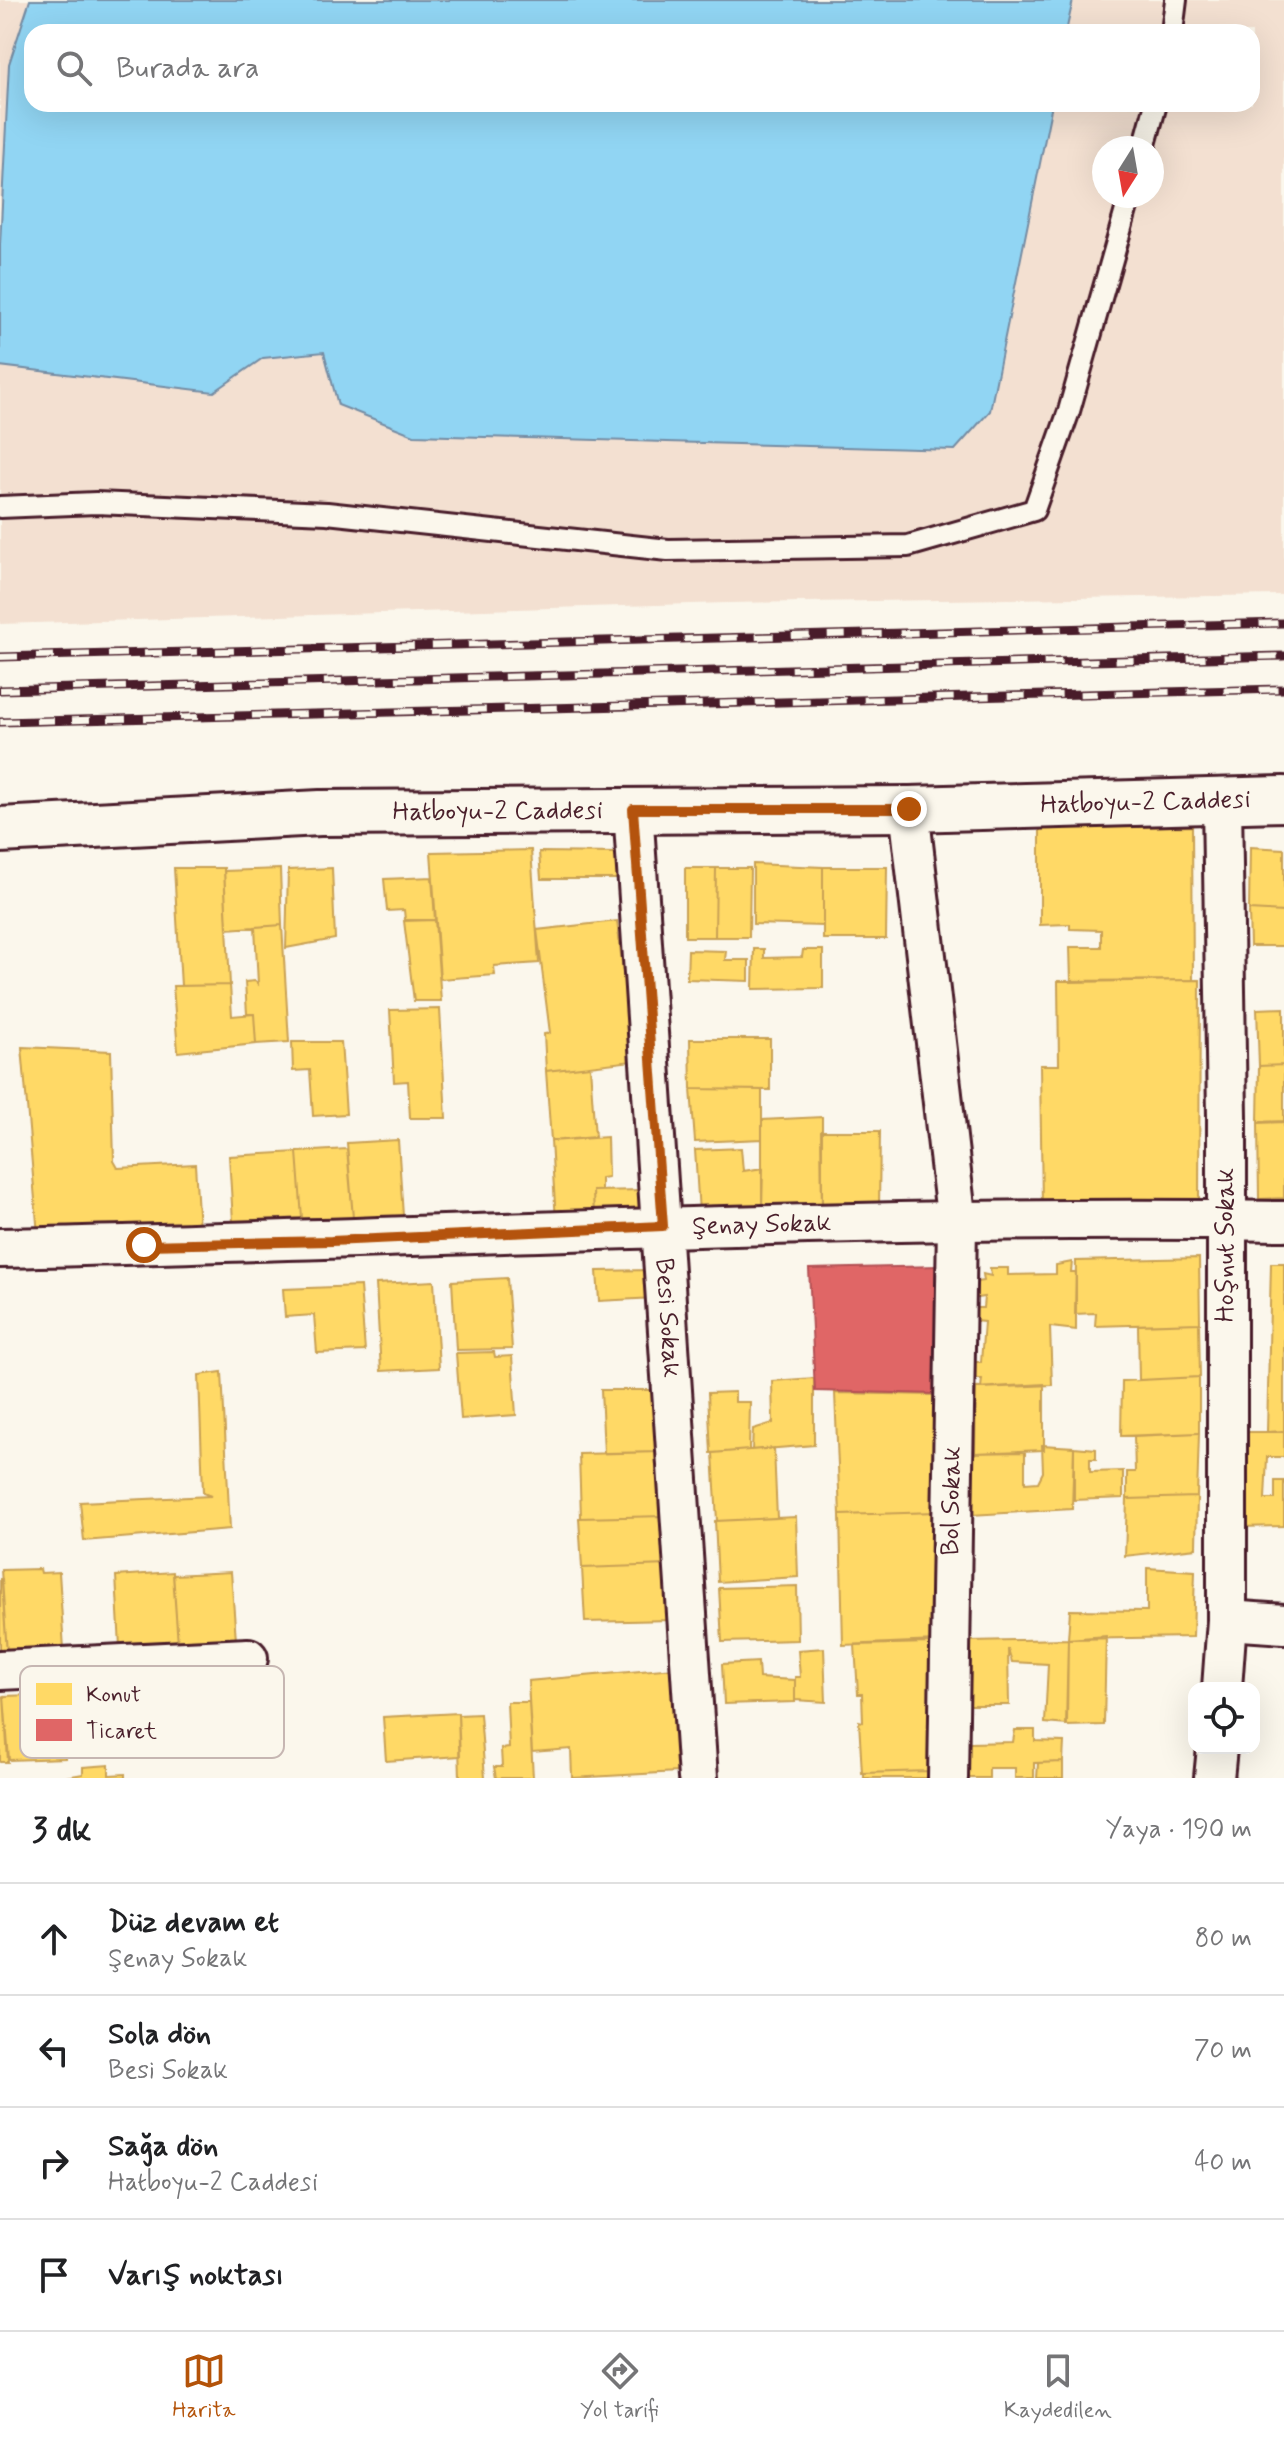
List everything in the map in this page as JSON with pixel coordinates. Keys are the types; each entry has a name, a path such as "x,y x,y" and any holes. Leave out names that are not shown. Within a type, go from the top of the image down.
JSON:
{"main road":[{"name":"Hatboyu-2 Caddesi","path":"0,830 320,813 909,809 1284,799"}],"street":[{"name":"Hoşnut Sokak","path":"1222,803 1227,1620 1222,1682"},
{"name":"Besi Sokak","path":"633,809 698,1778"},
{"name":"Bol Sokak","path":"909,809 957,1224 948,1778"},
{"name":"Şenay Sokak","path":"0,1247 331,1241 663,1226 1284,1221"},
{"path":"1227,1620 1284,1624"},
{"path":"83,1666 248,1658"},
{"path":"0,1670 20,1669"},
{"path":"1214,1778 1216,1754"}],"lane":[{"path":"1173,24 1176,0"},
{"path":"1147,136 1154,112"},
{"path":"0,507 96,503 327,513 668,550 908,546 1034,510 1069,411 1127,208"}],"shaded area":[{"path":"0,0 1284,0 1284,595 727,603 0,624"}],"water":[{"path":"30,0 1073,0 1068,24 24,24 24,112 1050,112 990,411 955,450 414,435 338,405 324,352 263,358 214,392 0,366 0,245 9,64"}],"building: Konut":[{"path":"1192,826 1193,980 1071,982 1070,947 1101,947 1101,930 1070,929 1070,924 1040,925 1040,828"},
{"path":"1250,847 1284,849 1284,912 1249,910"},
{"path":"531,850 539,963 494,966 495,975 440,979 431,852"},
{"path":"539,852 618,853 617,879 541,879"},
{"path":"753,864 823,867 823,926 753,924"},
{"path":"823,867 887,867 886,939 823,939"},
{"path":"174,868 224,868 230,985 181,986"},
{"path":"332,868 335,939 286,948 288,870"},
{"path":"685,868 716,868 715,937 685,937"},
{"path":"716,868 750,868 749,937 715,937"},
{"path":"280,869 282,925 227,929 224,871"},
{"path":"432,877 435,920 405,920 404,910 387,911 384,879"},
{"path":"1249,910 1284,912 1284,946 1250,946"},
{"path":"435,920 441,1001 414,1001 404,921"},
{"path":"617,921 629,1021 642,1060 546,1071 544,1034 550,1033 537,930"},
{"path":"282,925 289,1042 256,1044 254,1014 247,1014 245,982 255,981 258,984 255,927"},
{"path":"754,949 764,949 764,958 802,957 803,950 823,950 823,988 753,989"},
{"path":"688,950 726,951 725,960 749,960 749,981 687,979"},
{"path":"1200,980 1199,1205 1042,1206 1040,1065 1059,1065 1058,981"},
{"path":"230,985 232,1016 254,1014 256,1044 178,1052 173,986"},
{"path":"1284,1008 1284,1065 1259,1066 1257,1009"},
{"path":"440,1009 446,1118 410,1118 408,1081 394,1082 390,1010"},
{"path":"690,1039 770,1039 770,1090 691,1089"},
{"path":"292,1042 341,1042 346,1114 313,1116 310,1070 293,1071"},
{"path":"22,1047 111,1051 114,1161 118,1168 195,1164 199,1229 38,1235"},
{"path":"1284,1065 1284,1121 1258,1122 1259,1066"},
{"path":"590,1066 595,1137 551,1141 546,1071"},
{"path":"691,1089 762,1090 762,1139 695,1142"},
{"path":"822,1117 822,1211 762,1213 762,1120"},
{"path":"1284,1122 1284,1198 1259,1199 1258,1123"},
{"path":"821,1131 880,1131 879,1209 822,1211"},
{"path":"607,1137 608,1177 601,1178 601,1191 593,1191 594,1220 556,1221 551,1141"},
{"path":"398,1140 403,1216 353,1218 347,1143"},
{"path":"741,1148 743,1171 763,1168 762,1210 699,1213 695,1150"},
{"path":"347,1149 353,1218 302,1218 297,1152"},
{"path":"297,1152 302,1218 233,1221 229,1156"},
{"path":"643,1190 645,1212 594,1214 593,1191"},
{"path":"1199,1258 1200,1323 1095,1326 1096,1313 1075,1314 1076,1261"},
{"path":"1072,1262 1071,1272 1076,1272 1076,1330 1050,1327 1052,1385 981,1388 982,1379 975,1379 975,1362 981,1362 984,1322 975,1321 975,1308 983,1308 984,1297 976,1298 976,1282 984,1281 983,1274 991,1276 990,1268 1008,1268 1008,1275 1056,1274 1056,1265"},
{"path":"1271,1263 1284,1263 1284,1431 1267,1432"},
{"path":"650,1270 655,1298 599,1301 597,1271"},
{"path":"507,1278 512,1349 456,1350 452,1281"},
{"path":"434,1281 439,1368 381,1371 376,1284"},
{"path":"360,1286 365,1351 317,1353 314,1315 285,1317 283,1289"},
{"path":"1199,1323 1200,1377 1139,1380 1138,1325"},
{"path":"494,1352 495,1357 512,1356 516,1415 461,1419 456,1353"},
{"path":"222,1372 230,1529 84,1541 80,1502 211,1496 203,1493 199,1375"},
{"path":"1199,1377 1199,1433 1121,1436 1122,1381"},
{"path":"814,1378 814,1445 752,1450 753,1429 773,1423 772,1381"},
{"path":"1044,1384 1044,1450 975,1453 976,1388"},
{"path":"601,1390 659,1390 663,1452 604,1453"},
{"path":"735,1392 735,1402 750,1402 749,1450 711,1453 708,1393"},
{"path":"835,1393 935,1395 936,1512 840,1515"},
{"path":"1243,1432 1284,1432 1284,1457 1267,1457 1265,1499 1275,1499 1275,1481 1284,1481 1284,1526 1240,1527"},
{"path":"1199,1433 1197,1497 1127,1499 1127,1472 1135,1472 1134,1436"},
{"path":"1042,1445 1074,1447 1072,1509 971,1515 971,1453 1025,1452 1025,1483 1038,1482 1043,1472"},
{"path":"1074,1447 1096,1449 1096,1459 1090,1459 1090,1472 1123,1471 1123,1498 1074,1500"},
{"path":"774,1448 777,1518 717,1521 713,1453"},
{"path":"663,1452 665,1516 581,1518 579,1454"},
{"path":"1197,1497 1196,1548 1125,1556 1127,1499"},
{"path":"936,1512 937,1641 843,1645 840,1515"},
{"path":"666,1516 668,1565 582,1568 579,1518"},
{"path":"796,1517 798,1577 718,1582 715,1521"},
{"path":"668,1565 671,1620 585,1622 582,1568"},
{"path":"1147,1568 1195,1571 1193,1637 1068,1639 1070,1610 1147,1611"},
{"path":"40,1569 41,1573 59,1572 64,1649 7,1653 1,1570"},
{"path":"173,1572 178,1644 120,1647 116,1576"},
{"path":"231,1572 236,1640 178,1644 173,1575"},
{"path":"2,1579 7,1653 0,1653"},
{"path":"797,1586 798,1640 722,1642 719,1588"},
{"path":"1106,1636 1104,1725 1066,1726 1068,1639"},
{"path":"1068,1639 1067,1725 1045,1723 1048,1664 1012,1662 1008,1649 1009,1705 970,1705 970,1641"},
{"path":"930,1643 928,1771 862,1773 859,1721 863,1722 862,1694 858,1694 855,1645"},
{"path":"824,1648 826,1702 795,1700 795,1677 800,1677 798,1650"},
{"path":"758,1662 759,1678 795,1680 795,1702 724,1704 722,1664"},
{"path":"674,1668 678,1772 572,1778 571,1749 532,1752 528,1681"},
{"path":"20,1695 20,1758 65,1758 9,1760 4,1696"},
{"path":"4,1696 8,1762 0,1762 0,1697"},
{"path":"507,1702 529,1702 533,1778 496,1778 494,1767 502,1767 501,1749 509,1748"},
{"path":"458,1713 460,1756 386,1761 383,1717"},
{"path":"480,1714 485,1778 460,1778 458,1715"},
{"path":"1015,1730 1035,1730 1035,1741 1064,1742 1063,1762 1034,1763 1034,1778 1015,1778 1015,1768 989,1768 989,1778 969,1778 969,1743 1013,1742"},
{"path":"1063,1762 1063,1778 1037,1778 1038,1763"},
{"path":"109,1765 109,1775 125,1774 125,1778 60,1778 83,1774 83,1767"},
{"path":"928,1771 928,1778 864,1778 864,1773"}],"building: Ticaret":[{"path":"939,1266 938,1394 815,1391 809,1269"}],"railway":[{"path":"0,657 1284,623"},
{"path":"0,690 1284,656"},
{"path":"0,722 1284,689"}],"route":[{"path":"144,1245 331,1241 663,1226 633,809 909,809"}]}
